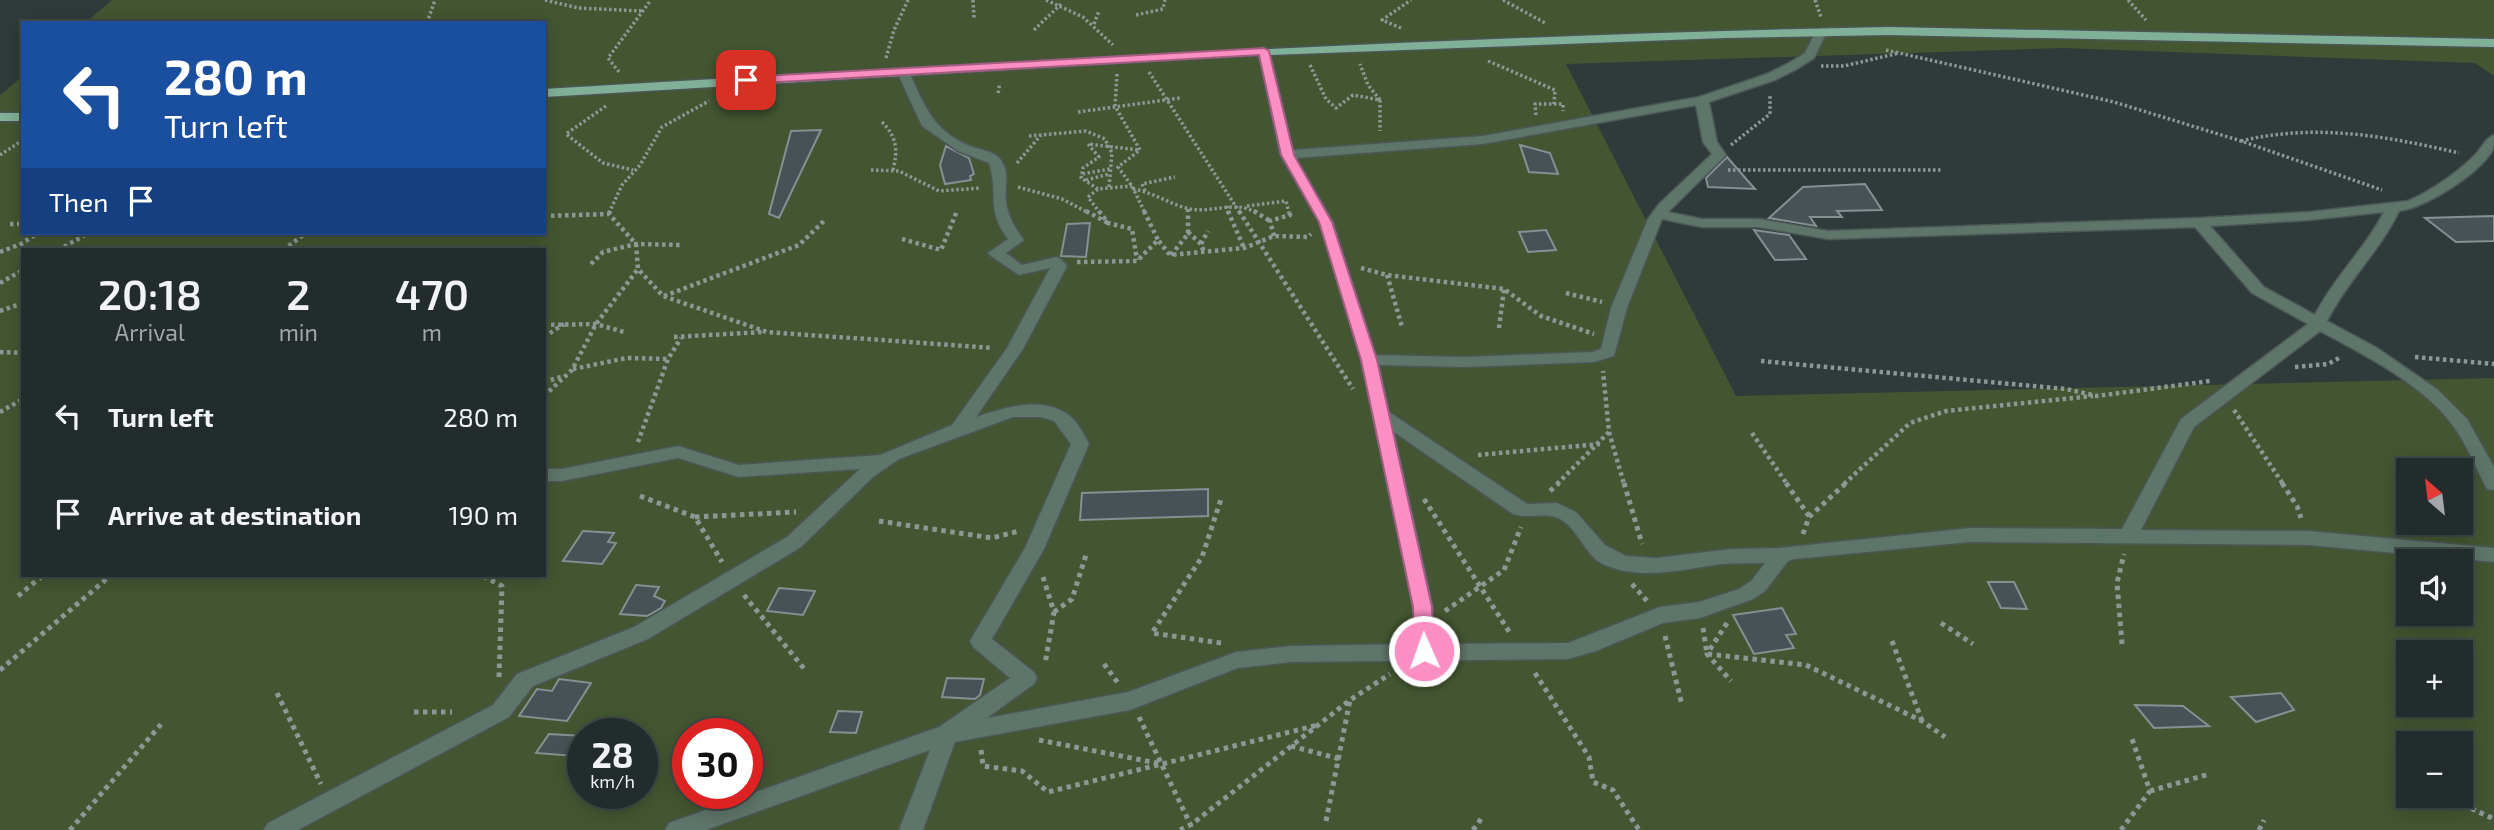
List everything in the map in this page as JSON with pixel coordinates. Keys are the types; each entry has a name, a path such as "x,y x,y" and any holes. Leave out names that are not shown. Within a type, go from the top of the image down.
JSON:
{"main road":[{"path":"546,93 1264,51 1821,32 2494,43"},
{"path":"0,117 21,117"}],"street":[{"path":"1287,155 1380,150 1483,140 1702,100 1771,77 1810,55 1821,32"},
{"path":"1264,51 1287,155 1326,222 1369,360 1423,607 1424,651"},
{"path":"903,72 927,122 963,148 990,157 995,162 1006,228 1017,240 996,253 1019,270 1056,262 1058,271 1015,349 958,429"},
{"path":"1369,360 1465,362 1602,355 1608,352 1619,309 1658,214 1719,155 1710,142 1702,100"},
{"path":"1658,214 1702,223 1759,223 1828,235 2199,222 2394,207 2420,202 2489,151"},
{"path":"2128,537 2182,431 2193,416 2318,324 2332,296 2380,234 2394,207"},
{"path":"2199,222 2258,290 2371,352 2432,394 2462,423 2494,484"},
{"path":"546,475 562,475 678,452 739,471 754,472 882,461 958,429 1012,411 1042,411 1060,416 1080,444 1034,549 980,641 1026,678 947,734 911,830"},
{"path":"1381,415 1527,512 1558,510 1566,513 1611,560 1655,565 1732,556 1788,555 1970,535 2308,538 2494,555"},
{"path":"276,830 501,711 524,680 641,633 794,542 882,461"},
{"path":"677,830 947,734 1130,701 1236,660 1291,654 1568,651 1660,615 1700,610 1746,594 1758,586 1788,555"}],"path":[{"path":"428,21 435,0"},
{"path":"545,0 578,8 643,12"},
{"path":"633,170 603,163 566,134 631,89 608,58 651,0"},
{"path":"881,72 894,30 908,0"},
{"path":"1046,0 1062,4 1094,24 1116,50 1115,106 1140,150"},
{"path":"1136,15 1163,9 1165,0"},
{"path":"972,1 974,18"},
{"path":"1034,30 1062,4"},
{"path":"1094,24 1099,11"},
{"path":"1353,47 1368,85 1380,100 1380,150"},
{"path":"1880,48 2114,102 2241,141 2420,202"},
{"path":"1322,63 1310,64 1326,99 1336,108 1353,95 1380,100"},
{"path":"1719,155 1770,114 1771,77"},
{"path":"1554,104 1555,90"},
{"path":"1078,112 1180,98"},
{"path":"609,214 622,185 640,165 662,127 710,100"},
{"path":"882,122 894,132 898,151 893,170"},
{"path":"1029,136 1071,129 1098,134 1111,146 1113,160 1109,171 1109,187"},
{"path":"2241,141 2260,135 2295,131 2337,131 2489,151"},
{"path":"999,183 1041,135"},
{"path":"0,155 21,142"},
{"path":"1098,189 1082,178 1083,168 1098,157 1088,144 1140,150"},
{"path":"1140,150 1118,167 1132,188 1158,240 1170,255"},
{"path":"871,170 893,170 939,191 999,183 1024,187 1062,199 1108,223 1132,229 1137,261"},
{"path":"1689,186 1723,170 1943,170"},
{"path":"1082,174 1109,171"},
{"path":"1085,180 1109,171"},
{"path":"1145,191 1142,184 1175,177"},
{"path":"1108,223 1088,197 1098,189 1109,187 1145,191 1188,209 1286,201 1290,215 1270,221"},
{"path":"1227,206 1228,216 1244,248"},
{"path":"1245,206 1270,221 1274,236"},
{"path":"1170,255 1188,232 1188,209"},
{"path":"902,239 941,250 957,211"},
{"path":"546,216 609,214 636,244 639,270 663,296 767,332"},
{"path":"663,296 799,245 824,221"},
{"path":"1170,255 1244,248 1274,236 1308,237 1319,224 1326,222"},
{"path":"10,224 21,223"},
{"path":"1201,244 1208,231"},
{"path":"1188,232 1201,244 1203,252"},
{"path":"0,253 34,235"},
{"path":"62,248 85,235"},
{"path":"286,248 303,235"},
{"path":"1056,262 1137,261 1158,240"},
{"path":"591,264 603,252 636,244 681,245"},
{"path":"546,394 572,370 596,324 639,270"},
{"path":"0,283 21,271"},
{"path":"1402,327 1387,275 1504,289 1541,316 1566,326"},
{"path":"1499,328 1504,289"},
{"path":"1566,293 1619,309"},
{"path":"0,311 21,304"},
{"path":"546,336 565,323"},
{"path":"546,325 596,324 624,332"},
{"path":"674,337 767,332 1015,349"},
{"path":"629,462 668,359 681,338"},
{"path":"0,352 21,354"},
{"path":"1602,355 1609,432 1641,543 1655,565"},
{"path":"572,370 627,358 668,359"},
{"path":"1761,361 2066,389 2097,396"},
{"path":"546,381 567,375"},
{"path":"1788,555 1809,517 1910,423 1946,411 2097,396 2245,377"},
{"path":"2225,394 2250,439 2297,506 2308,538"},
{"path":"0,412 21,400"},
{"path":"1423,607 1435,618 1504,570 1527,512 1600,444 1609,432"},
{"path":"1752,433 1809,517"},
{"path":"1450,462 1491,452 1600,444"},
{"path":"1152,634 1202,557 1222,496"},
{"path":"695,517 825,512"},
{"path":"878,521 992,538 1045,524"},
{"path":"2122,644 2117,583 2128,537"},
{"path":"1034,549 1054,612 1041,675"},
{"path":"1054,612 1072,599 1086,555"},
{"path":"18,596 41,577"},
{"path":"0,670 109,577"},
{"path":"485,577 502,586 498,676 524,680"},
{"path":"1700,610 1707,654 1806,665 1922,721 1945,737"},
{"path":"1941,623 1973,644"},
{"path":"1892,640 1922,721"},
{"path":"1181,830 1192,827 1350,700 1424,651"},
{"path":"1104,664 1130,701 1192,827"},
{"path":"277,693 330,803"},
{"path":"1326,821 1350,700"},
{"path":"69,830 163,722"},
{"path":"979,729 983,765 1022,771 1048,792 1318,724"},
{"path":"2131,736 2150,791"},
{"path":"1031,739 1162,764"},
{"path":"1291,746 1340,759"},
{"path":"2122,830 2150,791 2209,774"},
{"path":"2470,808 2494,819"},
{"path":"1473,830 1481,819"},
{"path":"2259,830 2264,820"}],"green space":[{"path":"112,0 2494,0 2494,76 2475,63 2062,48 1566,64 1736,396 2494,378 2494,830 0,830 0,95 21,78 21,235 546,235 546,21 87,21"}],"building":[{"path":"821,130 779,218 769,214 791,131"},
{"path":"1520,145 1550,153 1558,174 1529,172"},
{"path":"946,146 969,158 974,174 970,176 971,180 945,184 940,165"},
{"path":"1727,157 1755,189 1708,187 1706,178"},
{"path":"1865,184 1882,210 1837,211 1842,217 1810,217 1816,226 1769,218 1803,187"},
{"path":"2494,216 2494,241 2456,242 2425,218"},
{"path":"1090,223 1086,257 1061,256 1067,224"},
{"path":"1546,230 1556,250 1528,252 1519,232"},
{"path":"1754,230 1789,235 1806,259 1775,260"},
{"path":"1208,489 1208,516 1080,520 1082,493"},
{"path":"583,531 614,533 608,542 616,543 602,564 563,561"},
{"path":"1988,582 2014,582 2027,609 2001,608"},
{"path":"636,585 659,587 654,596 665,601 661,608 647,616 620,614"},
{"path":"779,588 815,591 803,615 767,611"},
{"path":"1782,608 1796,634 1786,635 1794,648 1754,654 1733,615"},
{"path":"947,678 984,679 980,695 975,699 942,697"},
{"path":"559,679 591,683 567,721 519,716 537,689 552,691"},
{"path":"2281,693 2294,710 2256,722 2231,697"},
{"path":"2135,705 2183,706 2209,726 2154,728"},
{"path":"838,711 862,712 856,733 830,732"},
{"path":"549,734 567,735 567,755 536,753"}],"route":[{"path":"746,80 1264,51 1287,155 1326,222 1369,360 1423,607 1424,651"}]}
